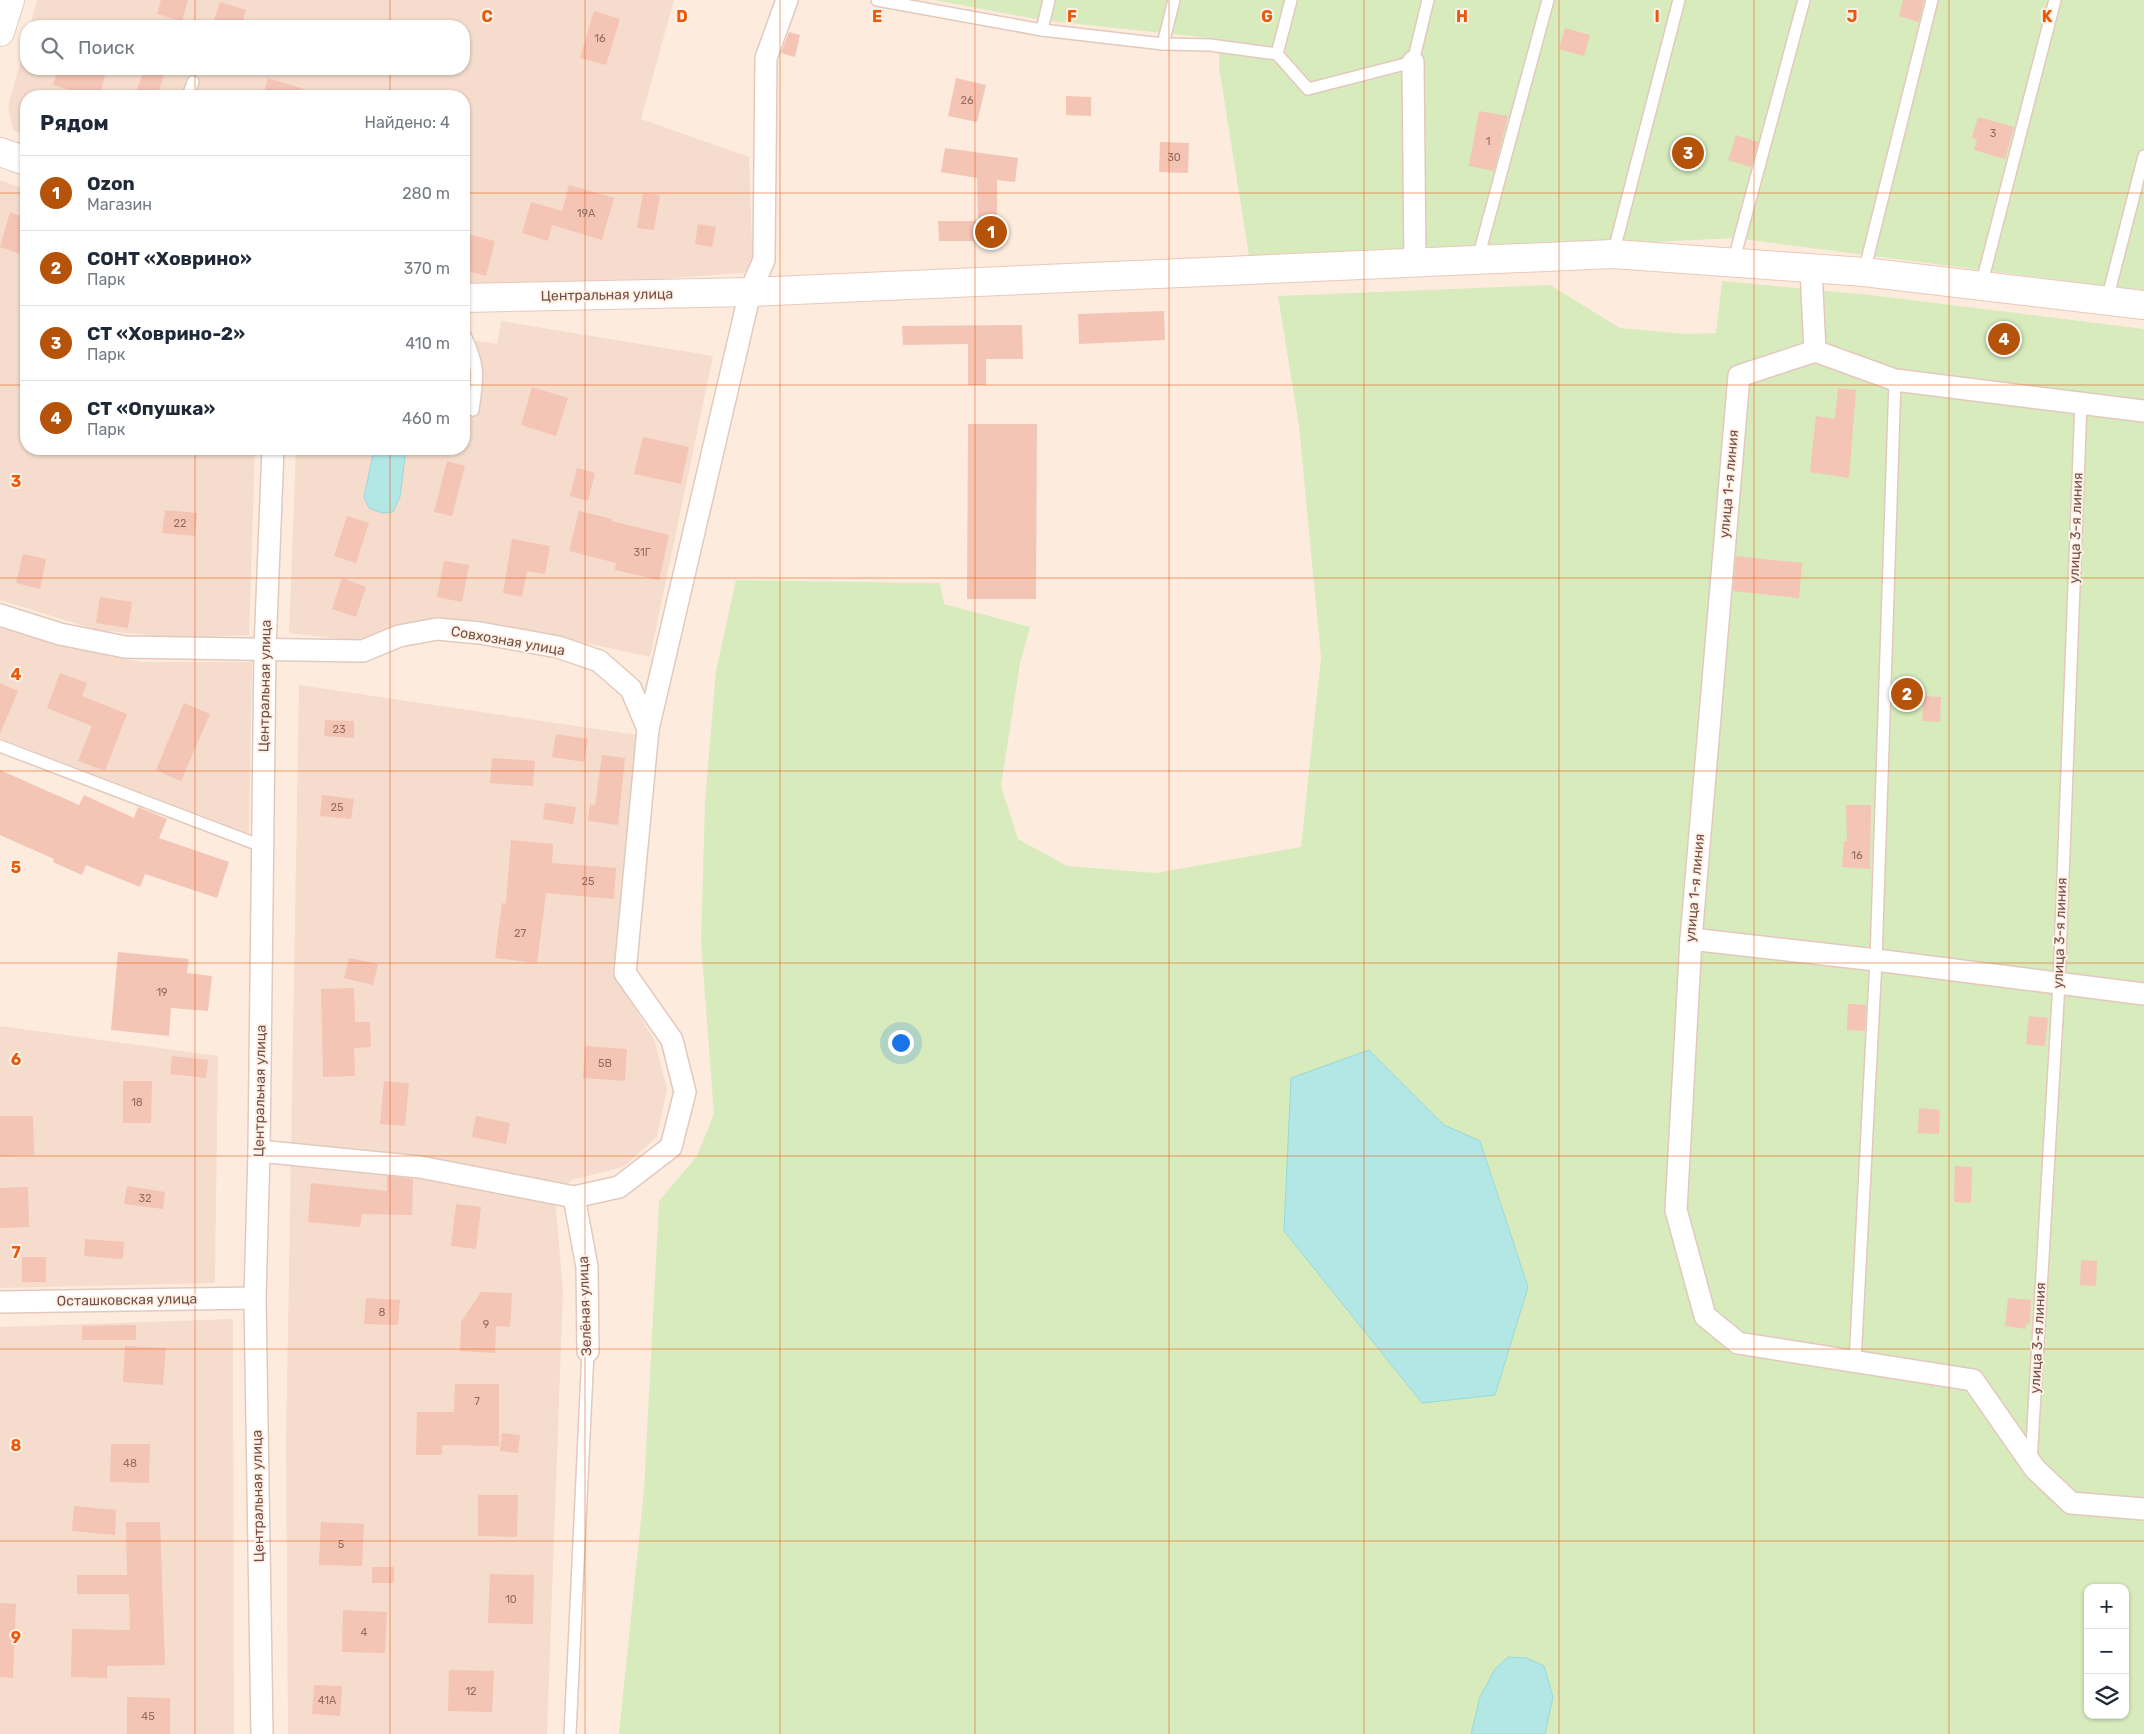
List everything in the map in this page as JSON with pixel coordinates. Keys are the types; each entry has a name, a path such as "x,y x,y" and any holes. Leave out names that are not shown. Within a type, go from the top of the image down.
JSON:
{"street":[{"path":"0,32 10,0"},
{"path":"648,729 750,292 764,260 766,58 787,0"},
{"path":"1413,62 1415,262"},
{"path":"0,152 20,159"},
{"name":"Центральная улица","path":"470,298 750,292 1478,258 1613,254 1864,272 2144,305"},
{"path":"1811,269 1815,351 1895,380 2144,411"},
{"name":"улица 1-я линия","path":"1815,351 1739,376 1691,940 1676,1210 1705,1316 1738,1343 1973,1380 2031,1463 2071,1503 2144,1509"},
{"name":"Центральная улица","path":"262,1734 255,1298 264,847 265,649 273,455"},
{"name":"Совхозная улица","path":"0,614 60,634 125,647 363,651 399,636 437,629 480,633 558,647 598,661 631,689 648,729 625,973 672,1040 685,1092 670,1146 619,1187 574,1197"},
{"path":"1691,940 1876,960 2144,994"},
{"path":"259,1151 420,1167 574,1197"},
{"name":"Зелёная улица","path":"574,1197 587,1267 588,1351"},
{"name":"Осташковская улица","path":"0,1302 255,1298"}],"lane":[{"path":"877,0 926,4 1042,30 1163,44 1210,45 1276,54 1308,89 1413,62 1428,0"},
{"path":"1042,30 1049,0"},
{"path":"1163,44 1174,0"},
{"path":"1276,54 1291,0"},
{"path":"1478,258 1548,0"},
{"path":"1613,254 1679,0"},
{"path":"1733,263 1804,0"},
{"path":"1864,272 1932,0"},
{"path":"1981,286 2055,0"},
{"path":"190,90 192,82"},
{"path":"2107,301 2144,156"},
{"path":"470,346 475,356 477,377 473,410"},
{"path":"1855,1362 1876,960 1895,380"},
{"name":"улица 3-я линия","path":"2031,1463 2059,983 2081,402"},
{"path":"0,746 264,847"},
{"name":"Зелёная улица","path":"570,1734 588,1351"}],"shaded area":[{"path":"37,0 674,0 641,119 749,157 753,272 546,288 470,286 470,90 20,90 20,133 13,130 8,107 20,62 20,75 470,75 470,20 32,20"},
{"path":"0,180 20,188 20,455 255,455 249,635 175,638 97,630 0,600"},
{"path":"501,321 713,356 650,657 497,624 448,620 371,639 343,639 289,633 296,455 470,455 470,340 497,344"},
{"path":"0,627 90,652 142,662 252,662 249,834 0,738"},
{"path":"299,685 637,735 615,977 654,1039 667,1089 657,1137 623,1167 572,1180 555,1199 563,1290 547,1734 288,1734 286,1444"},
{"path":"0,1026 218,1056 215,1283 0,1288"},
{"path":"233,1319 234,1734 0,1734 0,1327"}],"green space":[{"path":"934,0 2144,0 2144,291 1734,238 1250,262 1219,67 1219,39 1041,20"},
{"path":"1722,281 1870,295 2144,329 2144,1734 1545,1734 1553,1697 1471,1734 619,1734 644,1490 659,1201 697,1156 714,1114 701,943 705,802 716,671 736,580 940,583 944,604 1030,627 1020,663 1001,786 1018,839 1067,866 1156,873 1301,847 1321,657 1299,426 1278,296 1550,285 1620,328 1686,334 1716,333","holes":["1369,1050 1444,1125 1480,1141 1528,1287"]}],"water":[{"path":"373,455 405,455 400,497 393,512 382,513 369,508 364,497"},
{"path":"1369,1050 1444,1125 1480,1141 1528,1287 1495,1395 1422,1403 1284,1231 1291,1078"},
{"path":"1508,1657 1527,1658 1544,1666 1553,1697 1545,1734 1471,1734 1480,1697 1495,1669"}],"building":[{"path":"161,0 188,0 182,20 157,14"},
{"path":"1903,0 1924,0 1919,22 1899,16"},
{"path":"220,2 246,10 243,20 214,20"},
{"path":"594,11 620,19 606,65 580,58"},
{"path":"1565,28 1590,35 1584,56 1559,49"},
{"path":"789,32 800,35 795,57 781,53"},
{"path":"56,75 105,75 101,90 70,90 53,85"},
{"path":"142,75 164,75 159,90 137,90"},
{"path":"268,78 306,90 265,90"},
{"path":"956,78 986,85 977,122 948,116"},
{"path":"1066,96 1091,97 1091,116 1066,115"},
{"path":"1479,111 1508,116 1494,171 1469,166"},
{"path":"1978,117 2014,127 2005,159 1974,150 1977,140 1972,138"},
{"path":"1736,135 1758,142 1751,167 1728,160"},
{"path":"1160,142 1189,143 1188,173 1159,172"},
{"path":"945,148 1018,158 1015,182 997,180 997,241 939,241 938,221 978,221 977,178 941,172"},
{"path":"569,185 614,198 602,240 552,225 548,241 522,233 531,202 562,211"},
{"path":"643,193 660,195 654,230 637,228"},
{"path":"10,212 20,216 20,254 0,247"},
{"path":"698,224 716,227 712,247 695,244"},
{"path":"470,235 495,241 486,276 470,272"},
{"path":"1164,311 1165,340 1079,344 1078,314"},
{"path":"1022,325 1023,359 986,359 986,385 968,385 968,344 903,345 902,326"},
{"path":"532,387 568,398 556,436 521,425"},
{"path":"1838,388 1856,390 1849,478 1810,472 1816,416 1835,419"},
{"path":"968,424 1037,424 1036,599 967,599"},
{"path":"643,437 689,447 681,484 634,474"},
{"path":"447,461 465,466 452,516 434,512"},
{"path":"577,468 595,473 588,501 570,496"},
{"path":"165,510 197,513 195,536 162,533"},
{"path":"579,511 669,535 659,580 615,570 616,563 569,551"},
{"path":"347,516 369,523 356,563 334,556"},
{"path":"512,539 550,546 545,574 527,571 522,597 503,593"},
{"path":"23,554 46,559 40,589 16,583"},
{"path":"1736,556 1802,563 1799,598 1733,591"},
{"path":"444,561 469,565 462,602 437,597"},
{"path":"342,578 366,587 356,617 332,609"},
{"path":"100,597 132,602 128,628 96,623"},
{"path":"60,673 87,683 82,696 127,714 105,771 78,761 92,726 47,708"},
{"path":"0,683 18,691 0,734"},
{"path":"1924,696 1941,697 1940,722 1922,721"},
{"path":"184,703 210,714 181,781 156,770"},
{"path":"325,720 354,721 354,738 324,736"},
{"path":"556,734 588,739 584,762 552,757"},
{"path":"602,755 625,758 618,825 588,821 590,804 595,805"},
{"path":"492,758 535,761 533,786 490,783"},
{"path":"0,770 79,805 84,795 134,818 138,807 167,819 159,838 229,862 217,898 145,874 140,887 86,865 82,875 53,862 54,859 0,835"},
{"path":"322,795 354,799 351,819 320,816"},
{"path":"545,803 576,807 573,824 543,819"},
{"path":"1846,805 1871,805 1870,869 1842,867 1844,841 1847,841"},
{"path":"511,840 553,844 552,863 616,868 614,899 546,893 537,963 495,958 502,903 506,904"},
{"path":"118,952 189,959 187,973 212,976 208,1011 171,1008 169,1036 111,1030"},
{"path":"349,958 378,964 373,985 344,978"},
{"path":"354,988 355,1022 370,1022 371,1047 354,1048 355,1076 323,1077 321,989"},
{"path":"1848,1004 1866,1005 1865,1031 1847,1030"},
{"path":"2029,1016 2048,1018 2045,1046 2026,1044"},
{"path":"585,1046 627,1049 625,1081 583,1078"},
{"path":"172,1056 208,1060 206,1078 170,1074"},
{"path":"123,1081 152,1081 151,1123 123,1123"},
{"path":"384,1081 409,1083 405,1126 380,1124"},
{"path":"1919,1108 1940,1110 1939,1134 1918,1133"},
{"path":"0,1116 33,1116 34,1155 0,1156"},
{"path":"476,1116 510,1123 506,1144 472,1137"},
{"path":"1955,1166 1972,1167 1971,1203 1954,1202"},
{"path":"387,1176 413,1179 412,1215 362,1214 360,1227 308,1222 311,1183 387,1191"},
{"path":"127,1186 165,1192 163,1209 124,1204"},
{"path":"28,1187 29,1227 0,1228 0,1188"},
{"path":"456,1204 481,1207 476,1249 451,1246"},
{"path":"85,1239 124,1242 123,1259 84,1256"},
{"path":"22,1257 46,1257 46,1282 22,1282"},
{"path":"2081,1260 2097,1261 2096,1286 2080,1285"},
{"path":"481,1292 512,1293 510,1327 496,1326 495,1353 460,1351 461,1322"},
{"path":"366,1298 400,1300 398,1325 364,1324"},
{"path":"2008,1298 2031,1300 2030,1324 2027,1323 2026,1329 2005,1326"},
{"path":"136,1325 136,1340 82,1340 82,1326"},
{"path":"125,1346 166,1348 163,1385 123,1382"},
{"path":"455,1384 499,1384 499,1446 442,1445 442,1455 416,1455 417,1412 454,1412"},
{"path":"502,1433 520,1435 518,1453 500,1451"},
{"path":"111,1444 150,1444 149,1483 110,1482"},
{"path":"478,1495 518,1495 517,1537 478,1536"},
{"path":"74,1506 116,1510 115,1535 72,1531"},
{"path":"126,1522 160,1522 165,1665 107,1666 107,1678 71,1677 72,1629 130,1630 129,1594 77,1594 77,1575 127,1575"},
{"path":"321,1522 364,1524 362,1566 319,1565"},
{"path":"372,1567 394,1567 394,1583 372,1583"},
{"path":"490,1574 534,1575 533,1624 488,1623"},
{"path":"0,1603 16,1604 13,1678 0,1677"},
{"path":"343,1610 387,1612 385,1653 342,1652"},
{"path":"449,1670 494,1671 492,1712 448,1711"},
{"path":"314,1685 342,1686 340,1716 312,1714"},
{"path":"127,1697 170,1698 170,1734 127,1734"}],"place":[{"name":"СТ «Ховрино-2»","path":"1688,153"},
{"name":"Ozon","path":"991,232"},
{"name":"СТ «Опушка»","path":"2004,339"},
{"name":"СОНТ «Ховрино»","path":"1907,694"}]}
